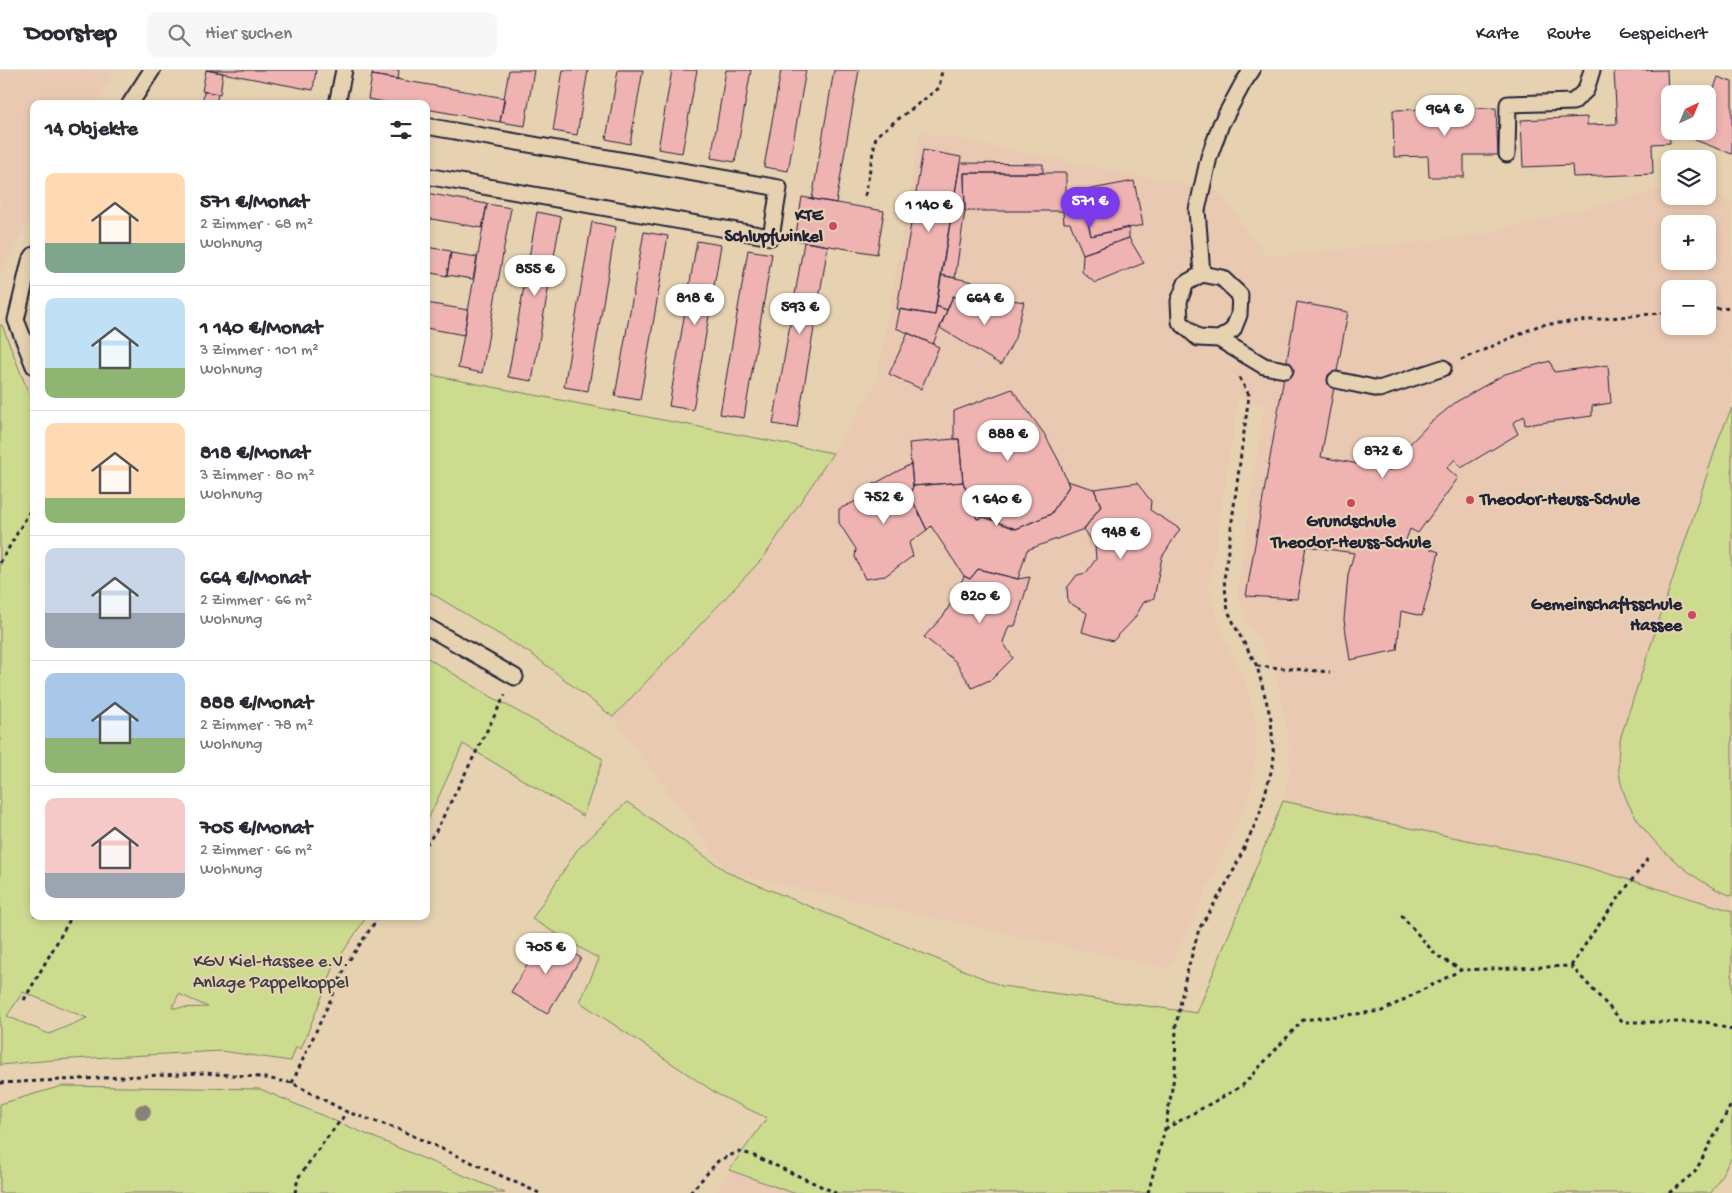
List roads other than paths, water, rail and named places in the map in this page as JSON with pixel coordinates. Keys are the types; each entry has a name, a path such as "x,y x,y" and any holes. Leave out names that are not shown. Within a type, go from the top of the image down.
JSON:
{"lane":[{"path":"133,100 152,70"},
{"path":"338,100 344,70"},
{"path":"1202,274 1197,210 1210,157 1221,124 1252,70"},
{"path":"1508,154 1508,104 1573,102 1586,90 1592,70"},
{"path":"430,127 779,188 770,237 430,177"},
{"path":"30,261 16,320 30,356"},
{"path":"1218,339 1233,330 1239,315 1240,296 1222,278 1202,274 1186,283 1178,301 1180,322 1198,338 1218,339 1264,366 1285,370"},
{"path":"1336,380 1379,388 1443,368"},
{"path":"430,628 515,677"}],"place":[{"name":"KTE Schlupfwinkel","path":"833,226"},
{"name":"Theodor-Heuss-Schule","path":"1470,500"},
{"name":"Grundschule Theodor-Heuss-Schule","path":"1351,503"},
{"name":"Gemeinschaftsschule Hassee","path":"1692,615"}],"park label":[{"name":"KGV Kiel-Hassee e.V. Anlage Pappelkoppel","path":"271,972"}]}
